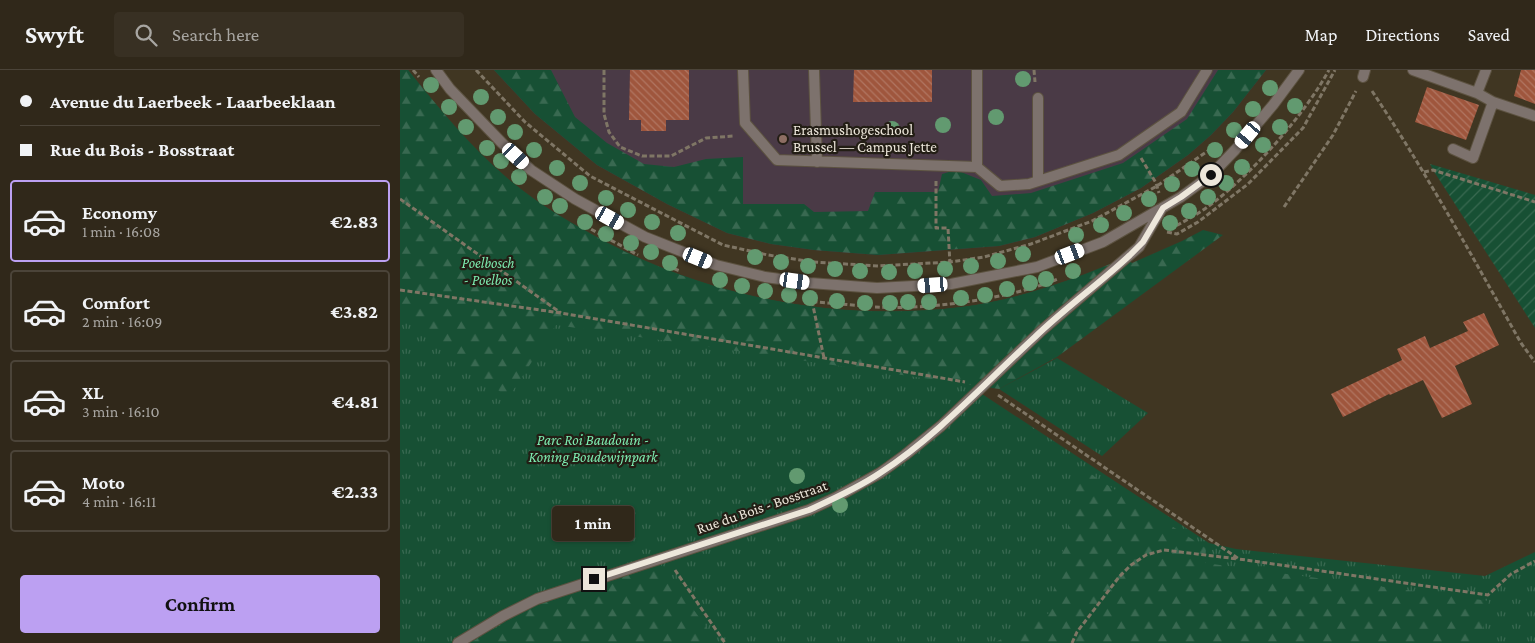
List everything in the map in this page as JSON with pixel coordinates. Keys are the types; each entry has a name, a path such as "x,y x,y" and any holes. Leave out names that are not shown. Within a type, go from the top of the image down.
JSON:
{"street":[{"path":"436,70 450,89 531,170 575,199 645,237 716,265 765,277 810,283 878,288 951,284 1037,267 1102,242 1181,197 1211,175 1273,105 1299,70"},
{"path":"743,70 745,123 777,160 977,167 1000,186 1029,184 1119,155 1180,112 1207,70"},
{"path":"814,70 816,162"},
{"path":"977,167 978,70"},
{"path":"1413,70 1535,116"},
{"path":"1477,93 1486,70"},
{"path":"1038,98 1038,181"},
{"path":"1453,149 1473,158 1494,102"},
{"name":"Rue du Bois - Bosstraat","path":"458,643 536,599 663,556 809,510 880,473 941,426 1041,331 1139,247 1163,208"}],"path":[{"path":"414,70 424,83"},
{"path":"476,70 525,122 590,176 723,245 813,262 878,266 950,262 984,256 1031,244 1092,221 1157,186 1214,146"},
{"path":"604,70 604,114 609,132 620,146 642,156 671,156 706,138 742,136 757,138"},
{"path":"1329,70 1293,123 1241,180 1198,213 1164,232 1177,234 1198,222 1248,184 1303,128 1335,70"},
{"path":"1364,74 1423,172 1521,343 1535,362"},
{"path":"1284,207 1333,135 1364,74"},
{"path":"1133,145 1157,186 1163,208"},
{"path":"936,166 936,228 948,228 951,284"},
{"path":"1423,172 1433,170 1535,202"},
{"path":"400,199 561,313"},
{"path":"575,220 597,234 641,256"},
{"path":"659,263 684,272"},
{"path":"804,301 889,308 931,306 1012,293 1047,284 1061,278"},
{"path":"810,283 812,303 824,358"},
{"path":"400,290 561,313 983,385 1239,559"},
{"path":"1072,643 1077,632 1131,564 1146,555 1164,550 1488,595 1511,574 1535,561"},
{"path":"663,556 680,576 725,643"}],"shaded area":[{"name":"Erasmushogeschool Brussel — Campus Jette","path":"494,70 1266,70 1233,112 1188,155 1141,188 1093,213 1035,237 999,246 878,255 814,250 771,244 727,233 667,204 597,165 535,114"}],"green space":[{"name":"Parc Roi Baudouin - Koning Boudewijnpark","path":"400,70 408,70 442,112 479,152 523,191 571,222 625,251 670,271 717,287 765,299 814,307 863,311 912,311 962,307 993,302 1083,275 1044,334 982,394 1209,543 1236,549 1485,576 1535,552 1535,643 400,643"},
{"name":"Poelbosch - Poelbos","path":"400,70 408,70 455,127 494,167 557,214 609,244 664,269 722,288 781,302 841,310 902,311 982,304 1062,283 1119,260 1123,256 1132,263 1203,230 1223,235 1057,357 999,389 556,325 508,398 400,312"},
{"path":"494,70 551,70 575,117 607,143 644,164 674,167 706,159 743,157 743,204 804,204 814,212 868,211 875,192 938,192 942,174 956,170 981,180 992,196 1031,193 1123,163 1187,119 1218,70 1266,70 1233,112 1188,155 1141,188 1093,213 1035,237 999,246 878,255 814,250 771,244 727,233 667,204 597,165 535,114"},
{"path":"1430,164 1535,195 1535,328 1433,170"},
{"path":"1057,358 1148,413 1102,456 999,389"},
{"path":"1081,468 1206,548 1205,563 1489,601 1480,643 994,643 1049,613"},
{"path":"660,564 718,643 470,643 561,595"}],"building":[{"path":"630,70 689,70 689,120 666,120 666,131 641,131 641,120 629,120"},
{"path":"854,70 932,70 932,102 853,102"},
{"path":"1521,70 1535,70 1535,104 1514,96"},
{"path":"1427,87 1479,105 1466,140 1415,122"},
{"path":"1484,313 1499,345 1455,366 1472,404 1442,418 1423,380 1389,394 1343,417 1331,394 1402,360 1397,349 1425,336 1430,348 1468,331 1463,322"}],"place":[{"name":"Erasmushogeschool Brussel — Campus Jette","path":"783,139"}],"route":[{"path":"594,579 809,510 880,473 941,426 1041,331 1122,263 1143,242 1163,208 1211,175"}]}
